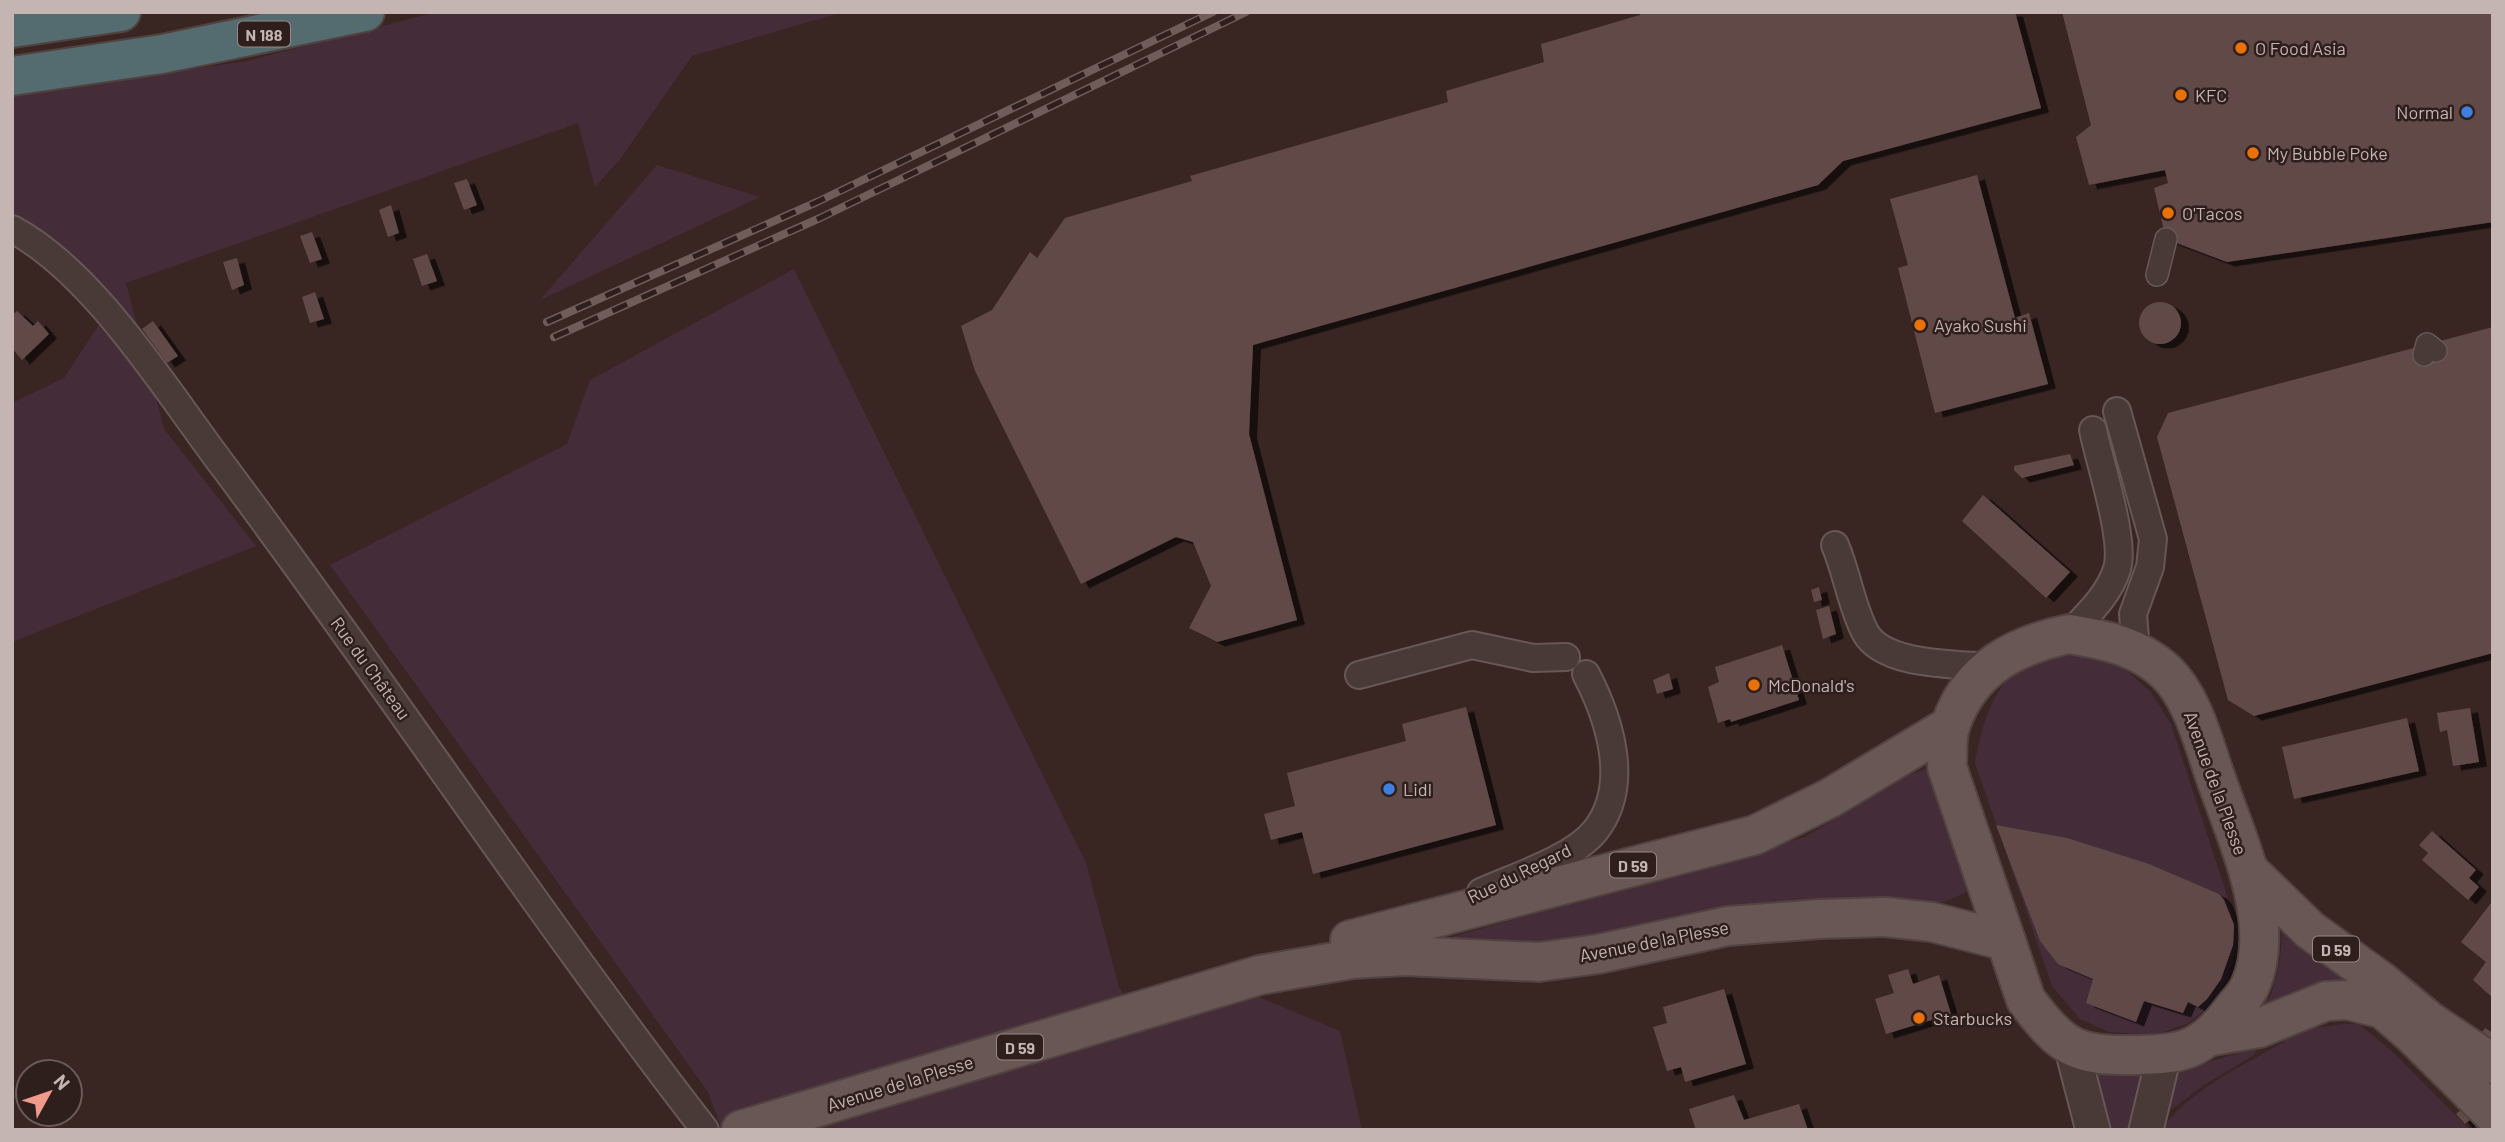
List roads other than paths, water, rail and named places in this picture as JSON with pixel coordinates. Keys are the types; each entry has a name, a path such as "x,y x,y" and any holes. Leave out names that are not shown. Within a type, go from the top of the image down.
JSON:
{"highway":[{"path":"12,28 121,12"},
{"name":"N 188","path":"12,76 162,54 365,12"}],"main road":[{"name":"Avenue de la Plesse","path":"2212,1036 2250,986 2260,940 2249,871 2191,709 2167,673 2136,650 2106,640 2069,634 2033,642 2008,654 1990,667 1960,703 1950,726 1947,766 2026,1000 2049,1030 2072,1049 2103,1056 2164,1055 2212,1036 2259,1028 2326,1001 2348,1000 2383,1009 2493,1114"},
{"name":"Avenue de la Plesse","path":"1300,966 1348,941 1404,928 1473,906 1755,835 1830,798 1950,726"},
{"name":"Avenue de la Plesse","path":"2249,871 2310,930 2382,982 2429,1021 2493,1064"},
{"name":"Avenue de la Plesse","path":"741,1130 1260,975 1300,966 1404,956 1539,961 1598,954 1728,926 1885,917 1961,927 2006,941"}],"street":[{"name":"Rue du Château","path":"12,229 64,266 107,312 294,561 705,1130"},
{"path":"2157,275 2166,239"},
{"path":"2117,411 2153,539 2150,567 2133,614 2136,650"},
{"path":"2069,634 2100,601 2118,568 2118,538 2093,430"},
{"path":"1835,545 1866,634 1881,648 1905,659 1990,667"},
{"path":"1359,675 1472,645 1533,658 1566,657"},
{"name":"Rue du Regard","path":"1404,928 1563,855 1594,832 1611,800 1615,764 1608,727 1586,674"},
{"path":"2072,1049 2092,1130"},
{"path":"2146,1130 2164,1055"}],"railway":[{"path":"547,322 817,202 1213,12"},
{"path":"554,337 820,218 1246,12"}],"place":[{"name":"O Food Asia","path":"2241,48"},
{"name":"KFC","path":"2181,95"},
{"name":"Normal","path":"2467,112"},
{"name":"My Bubble Poke","path":"2253,153"},
{"name":"O'Tacos","path":"2168,213"},
{"name":"Ayako Sushi","path":"1920,325"},
{"name":"McDonald's","path":"1754,685"},
{"name":"Lidl","path":"1389,789"},
{"name":"Starbucks","path":"1919,1018"}]}
